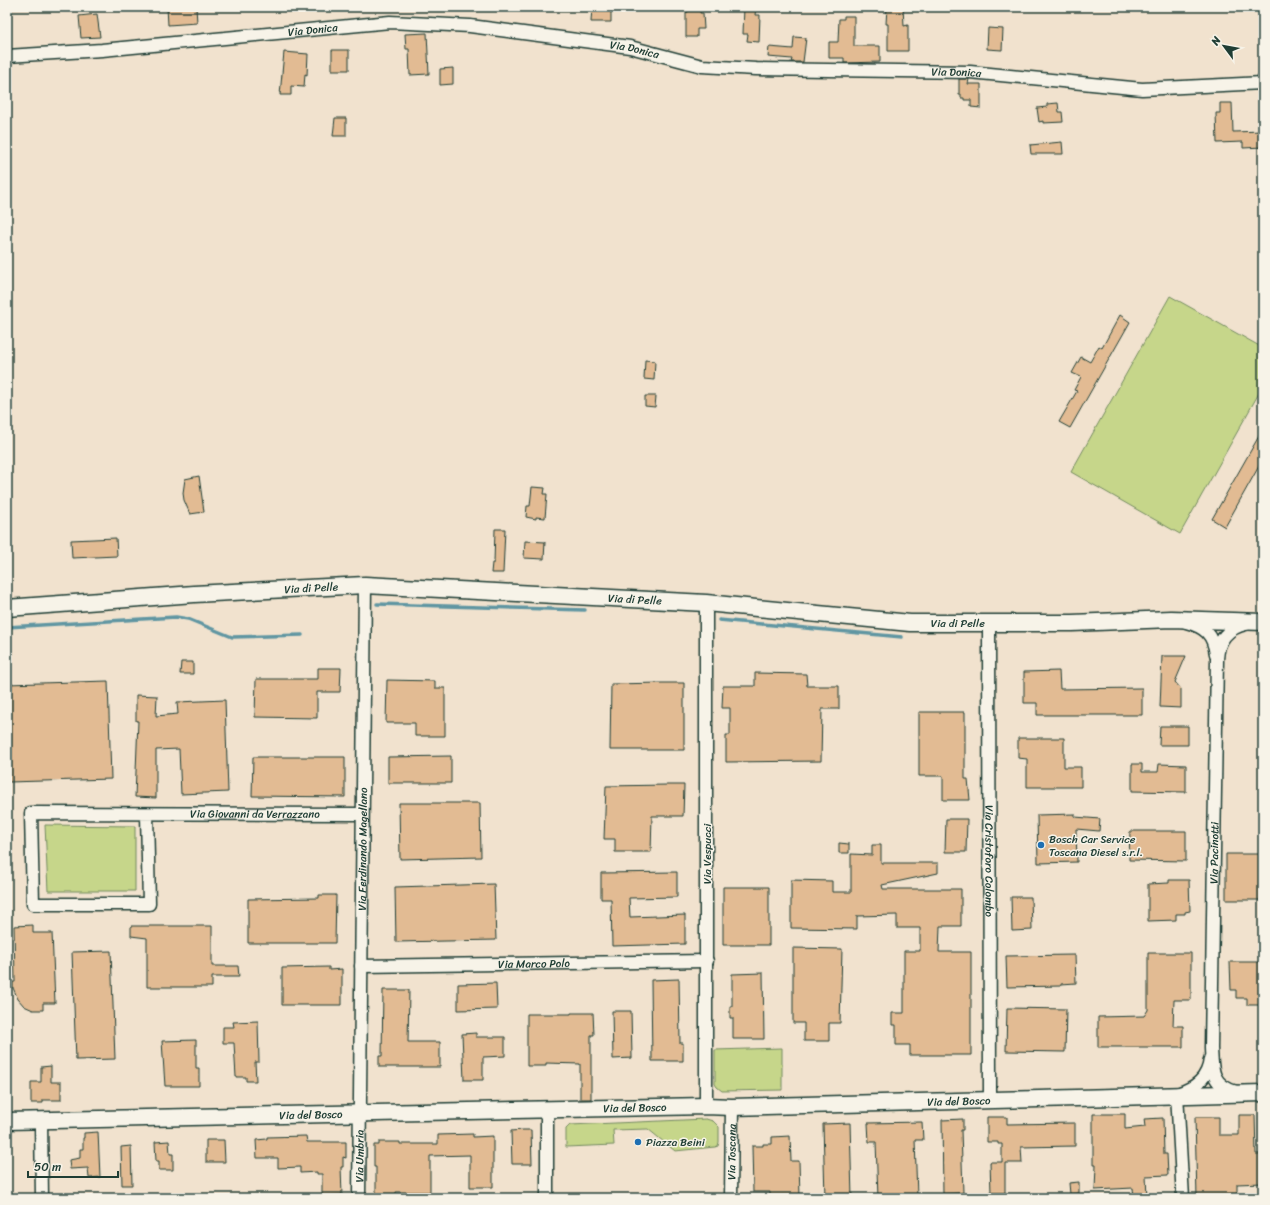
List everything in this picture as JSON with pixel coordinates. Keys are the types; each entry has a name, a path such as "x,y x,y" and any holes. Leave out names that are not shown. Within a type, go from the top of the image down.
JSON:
{"street":[{"name":"Via Donica","path":"7,56 102,50 390,22 470,26 630,47 702,66 763,69 970,72 1142,90 1263,83"},
{"name":"Via di Pelle","path":"7,608 194,594 365,585 706,603 910,623 1072,623 1171,619 1263,623"},
{"name":"Via Ferdinando Magellano","path":"359,1114 365,585"},
{"name":"Via Vespucci","path":"706,603 706,1106"},
{"name":"Via Pacinotti","path":"1171,619 1188,623 1205,631 1213,640 1216,659 1211,1048 1212,1064 1217,1081 1224,1088 1243,1093"},
{"name":"Via Cristoforo Colombo","path":"989,623 990,1100"},
{"name":"Via Pacinotti","path":"1216,659 1221,640 1230,630 1245,624 1263,623"},
{"name":"Via Giovanni da Verrazzano","path":"147,814 149,904 33,904 31,813 362,814"},
{"name":"Via Marco Polo","path":"361,966 707,961"},
{"name":"Via Pacinotti","path":"1177,1094 1190,1090 1202,1079 1209,1064 1211,1048"},
{"name":"Via del Bosco","path":"7,1121 706,1106 732,1107 1177,1094 1263,1093"},
{"path":"1177,1094 1183,1198"},
{"name":"Via Toscana","path":"731,1198 732,1107"},
{"path":"547,1198 548,1110"},
{"name":"Via Umbria","path":"359,1114 359,1198"},
{"path":"41,1120 42,1198"}],"green space":[{"path":"1170,296 1263,348 1263,386 1180,534 1071,472"},
{"path":"45,825 135,826 135,891 48,891"},
{"path":"782,1048 782,1090 722,1091 715,1084 715,1050"},
{"path":"706,1119 713,1121 719,1127 718,1146 675,1151 648,1129 613,1130 614,1145 566,1147 566,1129 570,1125"}],"building":[{"path":"167,7 196,7 197,23 168,25"},
{"path":"592,7 611,8 611,22 591,22"},
{"path":"689,7 701,7 700,13 703,13 704,29 697,29 697,37 686,37 686,12 688,12"},
{"path":"744,7 756,7 755,15 760,15 759,42 747,41 748,34 743,34"},
{"path":"887,7 903,7 904,26 908,25 908,51 888,51 888,24 886,24"},
{"path":"97,14 100,37 81,38 79,16"},
{"path":"844,16 854,16 854,46 880,46 880,62 844,63 844,58 829,58 829,42 838,42 839,19 844,19"},
{"path":"988,28 1003,29 1002,50 987,49"},
{"path":"427,33 429,74 410,75 409,49 406,49 405,34"},
{"path":"794,37 806,38 803,62 791,62 792,59 768,57 769,47 793,49"},
{"path":"332,50 349,50 349,70 332,70"},
{"path":"284,52 308,54 307,75 305,74 304,87 291,86 291,95 280,95"},
{"path":"453,68 453,84 440,85 440,69"},
{"path":"959,79 969,79 968,84 981,84 981,108 971,107 971,100 964,100 964,98 961,98 961,94 959,94"},
{"path":"1058,103 1059,112 1062,112 1063,122 1039,122 1037,108 1047,107 1047,104"},
{"path":"1220,103 1232,103 1233,132 1263,131 1263,147 1243,148 1243,142 1217,143 1216,113 1220,113"},
{"path":"335,118 346,118 346,136 333,136"},
{"path":"1062,142 1063,154 1031,154 1030,145"},
{"path":"1120,315 1130,322 1070,428 1059,422 1077,391 1074,390 1081,377 1072,373 1081,357 1090,362 1099,346 1102,348"},
{"path":"645,360 655,361 654,380 644,379"},
{"path":"645,396 656,396 655,407 645,406"},
{"path":"1263,429 1263,459 1225,527 1212,519"},
{"path":"199,476 204,512 190,514 184,500 183,493 185,479"},
{"path":"532,487 545,488 544,494 547,494 545,518 536,517 536,519 526,517 527,506 530,506"},
{"path":"495,529 505,529 503,573 491,573 492,563 494,563"},
{"path":"116,538 117,556 72,558 71,540"},
{"path":"525,541 545,542 544,559 524,558"},
{"path":"1162,656 1186,656 1175,682 1181,689 1181,708 1160,707"},
{"path":"181,662 193,662 193,674 180,674"},
{"path":"318,668 341,668 340,692 317,692 317,718 255,717 256,679 318,679"},
{"path":"1059,671 1060,689 1142,688 1142,715 1037,715 1037,703 1024,703 1024,672"},
{"path":"755,673 806,674 807,686 839,686 839,709 822,709 821,761 726,762 726,735 730,735 730,708 722,708 723,686 755,686"},
{"path":"387,680 435,681 435,688 445,688 445,736 415,736 415,723 386,723"},
{"path":"108,681 111,779 9,782 7,684"},
{"path":"684,683 684,750 610,750 611,684"},
{"path":"136,695 157,696 156,716 178,714 177,702 225,700 228,792 181,794 179,749 156,750 156,798 135,797 138,721 136,721"},
{"path":"919,712 965,712 965,779 968,779 970,800 943,800 943,776 919,776"},
{"path":"1160,726 1188,726 1188,745 1159,745"},
{"path":"1018,738 1064,738 1064,767 1081,767 1081,787 1027,787 1027,759 1018,758"},
{"path":"451,756 451,783 388,783 388,757"},
{"path":"253,757 345,757 345,797 252,796"},
{"path":"1132,764 1142,764 1142,772 1158,772 1159,764 1186,765 1186,792 1132,791"},
{"path":"684,785 683,816 652,816 651,852 615,852 615,839 604,839 606,786"},
{"path":"399,803 480,803 481,857 400,859"},
{"path":"1075,814 1075,817 1100,819 1099,831 1076,829 1077,862 1038,863 1037,815"},
{"path":"946,819 967,819 966,852 945,852"},
{"path":"1130,831 1186,831 1186,861 1129,860"},
{"path":"839,843 849,844 849,853 839,853"},
{"path":"872,845 881,845 881,863 938,863 938,873 882,885 883,889 961,889 961,926 940,926 939,952 971,952 971,1055 910,1055 910,1045 896,1045 896,1025 892,1025 892,1013 904,1013 904,951 920,951 920,928 897,928 897,915 857,916 857,929 791,928 791,880 832,881 832,892 851,892 851,854 872,855"},
{"path":"1226,854 1263,854 1263,900 1226,900"},
{"path":"677,872 677,897 629,898 630,917 685,915 685,944 612,946 611,899 601,899 601,873"},
{"path":"1169,880 1189,880 1190,911 1185,912 1185,914 1176,914 1176,920 1148,921 1148,884 1169,883"},
{"path":"494,884 496,940 396,942 395,887"},
{"path":"723,887 769,887 769,945 723,945"},
{"path":"319,895 336,895 335,943 248,943 248,899 319,898"},
{"path":"1011,897 1031,897 1032,930 1012,931"},
{"path":"33,925 33,933 52,933 55,1003 43,1003 43,1010 33,1010 24,1006 18,999 13,988 13,982 15,982 14,926"},
{"path":"131,926 212,926 212,966 238,966 239,977 212,977 212,987 147,987 147,938 131,936"},
{"path":"793,948 842,949 840,1023 829,1023 829,1041 804,1041 804,1023 793,1023"},
{"path":"111,951 115,1059 76,1060 72,952"},
{"path":"1148,953 1191,953 1191,1000 1174,1000 1173,1026 1183,1026 1183,1047 1098,1047 1098,1017 1144,1016 1148,1010"},
{"path":"1075,955 1076,983 1061,984 1061,986 1007,987 1006,956"},
{"path":"1230,962 1263,962 1263,1005 1247,1005 1247,998 1236,998 1236,990 1231,990"},
{"path":"329,967 329,970 342,969 342,1005 282,1005 282,968"},
{"path":"763,973 764,1039 733,1039 733,1018 730,1018 730,1006 732,1006 732,974"},
{"path":"679,979 680,1043 683,1043 683,1061 652,1061 651,980"},
{"path":"496,983 497,1009 458,1010 458,984"},
{"path":"383,990 409,990 408,1042 440,1042 440,1067 379,1067 379,1056 382,1056"},
{"path":"1007,1008 1066,1009 1065,1052 1006,1051"},
{"path":"612,1011 631,1011 632,1058 613,1059"},
{"path":"593,1013 594,1035 591,1035 591,1099 580,1099 580,1064 546,1063 546,1066 527,1066 527,1014"},
{"path":"258,1021 259,1062 255,1062 256,1081 246,1081 246,1077 236,1077 234,1043 223,1043 223,1027 234,1027 233,1022"},
{"path":"476,1033 476,1037 505,1037 505,1056 483,1057 483,1080 464,1080 462,1034"},
{"path":"196,1040 196,1068 199,1068 199,1086 165,1086 162,1041"},
{"path":"51,1066 51,1082 61,1082 61,1100 43,1100 43,1103 31,1103 31,1082 41,1082 41,1067"},
{"path":"1093,1114 1125,1114 1125,1129 1145,1127 1144,1119 1163,1118 1164,1154 1167,1154 1168,1175 1146,1176 1147,1198 1134,1198 1133,1188 1095,1190 1096,1165 1093,1165"},
{"path":"1239,1115 1255,1115 1256,1154 1263,1154 1263,1183 1237,1184 1237,1198 1197,1198 1195,1117 1219,1117 1219,1135 1239,1135"},
{"path":"987,1117 1007,1117 1007,1124 1075,1123 1075,1146 1021,1147 1022,1163 1005,1163 1005,1193 991,1193 990,1162 1002,1162 1002,1144 998,1144 998,1142 987,1142"},
{"path":"963,1119 963,1130 961,1130 963,1193 943,1194 942,1120"},
{"path":"922,1122 923,1140 915,1140 917,1196 878,1198 876,1142 869,1142 868,1123"},
{"path":"850,1123 852,1198 825,1198 823,1124"},
{"path":"531,1130 532,1164 512,1164 511,1131"},
{"path":"98,1132 100,1177 89,1178 88,1168 70,1169 69,1160 80,1158 80,1149 83,1149 84,1133"},
{"path":"473,1134 473,1137 493,1136 493,1187 470,1187 470,1155 430,1156 430,1192 396,1192 396,1198 376,1198 374,1145 379,1145 379,1142 400,1142 400,1144 438,1144 438,1135"},
{"path":"306,1136 307,1142 346,1142 346,1158 343,1157 343,1167 341,1167 342,1195 322,1196 322,1174 317,1174 317,1172 300,1173 300,1167 278,1168 278,1158 257,1158 256,1140 267,1139 267,1137"},
{"path":"790,1136 791,1161 799,1161 800,1198 770,1198 770,1192 753,1192 752,1146 772,1144 772,1137"},
{"path":"206,1140 224,1140 225,1162 206,1162"},
{"path":"169,1141 170,1154 173,1154 173,1170 159,1170 159,1161 156,1161 155,1142"},
{"path":"131,1146 132,1185 122,1185 121,1147"},
{"path":"1079,1182 1079,1193 1070,1194 1069,1183"}],"waterway":[{"path":"377,604 585,610"},
{"path":"7,627 176,617 188,619 232,637 302,635"},
{"path":"719,620 902,637"}],"place":[{"name":"Bosch Car Service Toscana Diesel s.r.l.","path":"1041,845"},
{"name":"Piazza Beini","path":"638,1142"}]}
